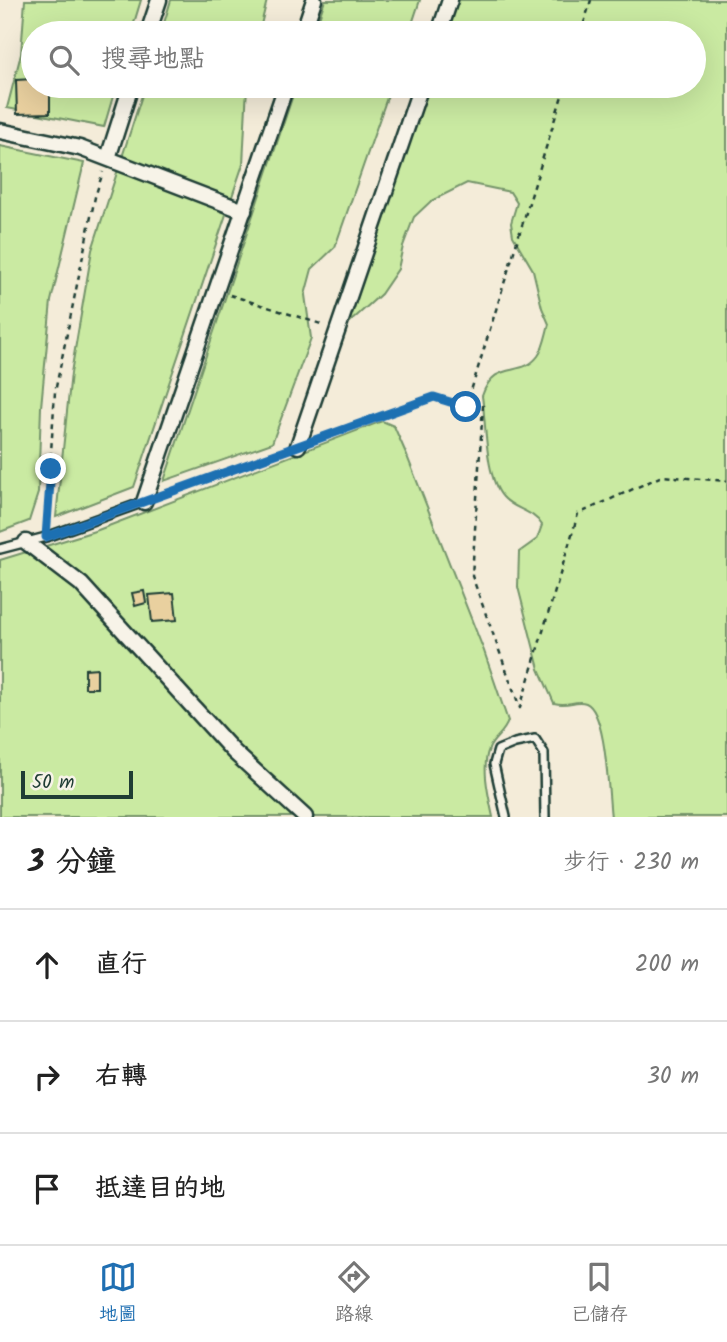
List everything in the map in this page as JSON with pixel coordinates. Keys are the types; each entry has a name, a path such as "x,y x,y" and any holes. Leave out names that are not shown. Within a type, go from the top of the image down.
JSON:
{"street":[{"path":"152,21 159,0"},
{"path":"307,21 314,0"},
{"path":"443,21 450,0"},
{"path":"108,158 127,98"},
{"path":"144,502 282,98"},
{"path":"298,446 417,98"},
{"path":"0,131 80,148 244,211"},
{"path":"26,542 81,584 234,752 305,817"}],"lane":[{"path":"0,549 46,537 144,502"},
{"path":"506,817 494,764 498,750 515,743 535,740 544,752 545,817"}],"path":[{"path":"585,21 591,0"},
{"path":"144,502 434,397 466,407 561,98"},
{"path":"46,537 55,392 95,197 108,158"},
{"path":"217,290 338,330"},
{"path":"483,405 472,576 520,708 578,514 662,476 727,481"}],"green space":[{"path":"25,0 141,0 135,21 23,21"},
{"path":"171,0 267,0 262,21 165,21"},
{"path":"325,0 420,0 413,21 318,21"},
{"path":"457,0 727,0 727,817 611,817 602,737 593,710 582,702 554,703 539,669 518,587 519,552 537,539 542,525 534,516 507,501 497,488 487,449 482,396 487,384 494,377 524,367 538,356 549,324 542,308 533,270 513,236 511,223 517,203 510,192 467,183 431,201 414,217 398,269 381,294 350,322 345,322 423,98 706,98 706,21 449,21"},
{"path":"21,54 21,98 112,98 104,127 7,108"},
{"path":"141,98 246,98 243,164 134,487 56,517 71,373 92,250"},
{"path":"292,98 387,98 335,247 312,269 305,295 311,338 272,443 164,481"},
{"path":"0,146 84,163 51,301 41,407 38,493 29,521 0,532"},
{"path":"382,421 394,426 405,451 484,651 508,721 491,745 487,756 486,783 493,817 0,817 0,560 98,530"}],"building":[{"path":"16,80 21,80 21,98 50,98 50,113 17,114"},
{"path":"144,591 146,603 135,606 132,593"},
{"path":"174,593 177,620 152,622 149,595"},
{"path":"97,668 97,688 85,688 85,669"}],"route":[{"path":"51,469 46,537 434,397 466,407"}]}
